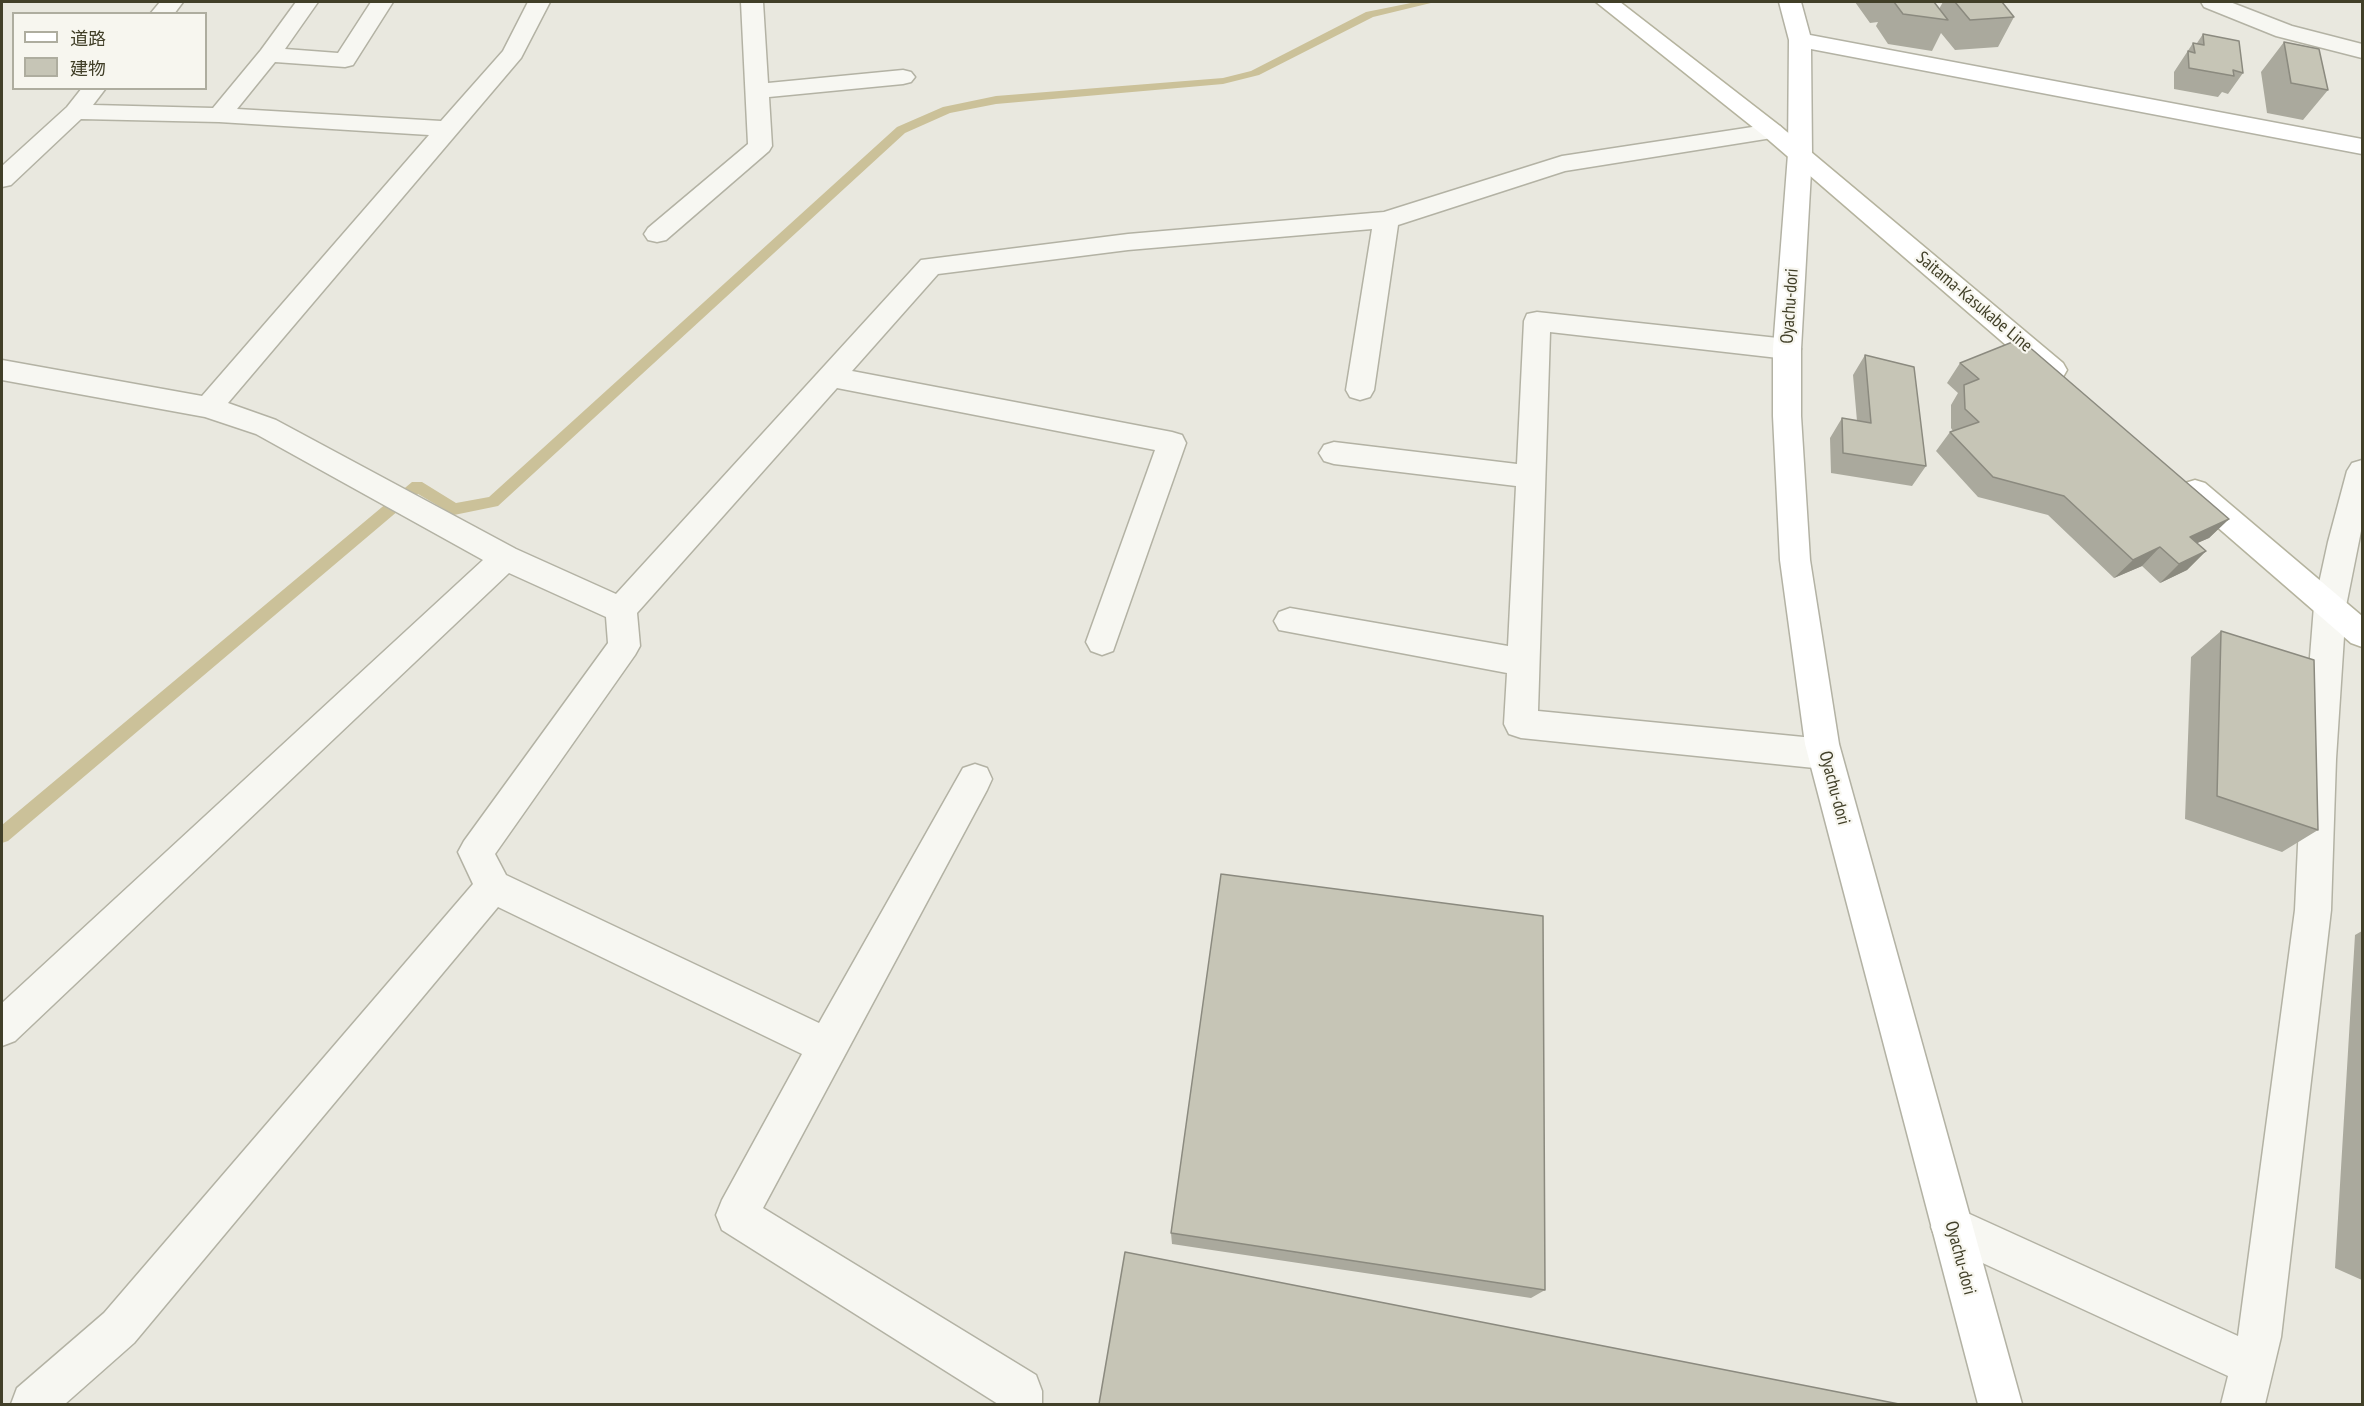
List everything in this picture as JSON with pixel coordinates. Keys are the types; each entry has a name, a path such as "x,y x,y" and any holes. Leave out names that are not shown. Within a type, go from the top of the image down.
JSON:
{"street":[{"path":"219,115 269,55 307,2"},
{"path":"269,55 345,60 382,2"},
{"path":"208,407 513,53 538,2"},
{"path":"657,234 760,146 752,2"},
{"name":"Oyachu-dori","path":"1790,2 1800,40 1800,154 1787,350 1787,416 1795,560 1824,754 2000,1404"},
{"path":"2212,2 2284,31 2362,51"},
{"name":"Saitama-Kasukabe Line","path":"1608,3 1800,154 2070,384"},
{"path":"1800,40 2362,146"},
{"path":"757,91 903,77"},
{"path":"2,179 75,112 93,90"},
{"path":"75,112 219,115 447,129"},
{"path":"827,1046 493,887 476,852 624,646 621,610 930,266 1128,242 1386,220 1562,164 1772,131"},
{"path":"1360,390 1386,220"},
{"path":"1787,350 1537,321 1521,724 1824,754"},
{"path":"2,370 208,407 266,427 505,558 621,610"},
{"path":"829,376 1172,443 1102,642"},
{"path":"1334,453 1531,477"},
{"path":"2243,1404 2259,1336 2313,910 2319,759 2330,606 2353,546 2362,471"},
{"path":"2177,476 2362,634"},
{"path":"2,1028 505,558"},
{"path":"1290,621 1523,662"},
{"path":"975,779 827,1046 738,1215 1020,1391 1020,1404"},
{"path":"33,1404 119,1328 493,887"},
{"path":"1952,1227 2253,1365"}],"building":[{"path":"1894,2 1934,2 1948,20 1903,14"},
{"path":"1955,2 2002,2 2014,17 1970,20"},
{"path":"2203,34 2239,41 2243,73 2233,70 2234,76 2189,68 2188,51 2195,53 2193,43 2204,45"},
{"path":"2284,42 2319,49 2328,90 2291,83"},
{"path":"2020,339 2229,519 2190,537 2206,551 2179,564 2160,547 2133,560 2064,496 1993,477 1950,432 1979,422 1965,409 1964,385 1979,379 1960,363"},
{"path":"1865,355 1914,367 1926,466 1843,453 1842,418 1871,423"},
{"path":"2221,631 2314,660 2318,830 2217,796"},
{"path":"1221,874 1543,916 1545,1290 1171,1233"},
{"path":"1125,1252 1899,1404 1099,1404"}],"waterway":[{"path":"2,835 417,486 454,509 493,502 901,130 947,110 996,100 1223,81 1255,73 1370,14 1430,2"}]}
